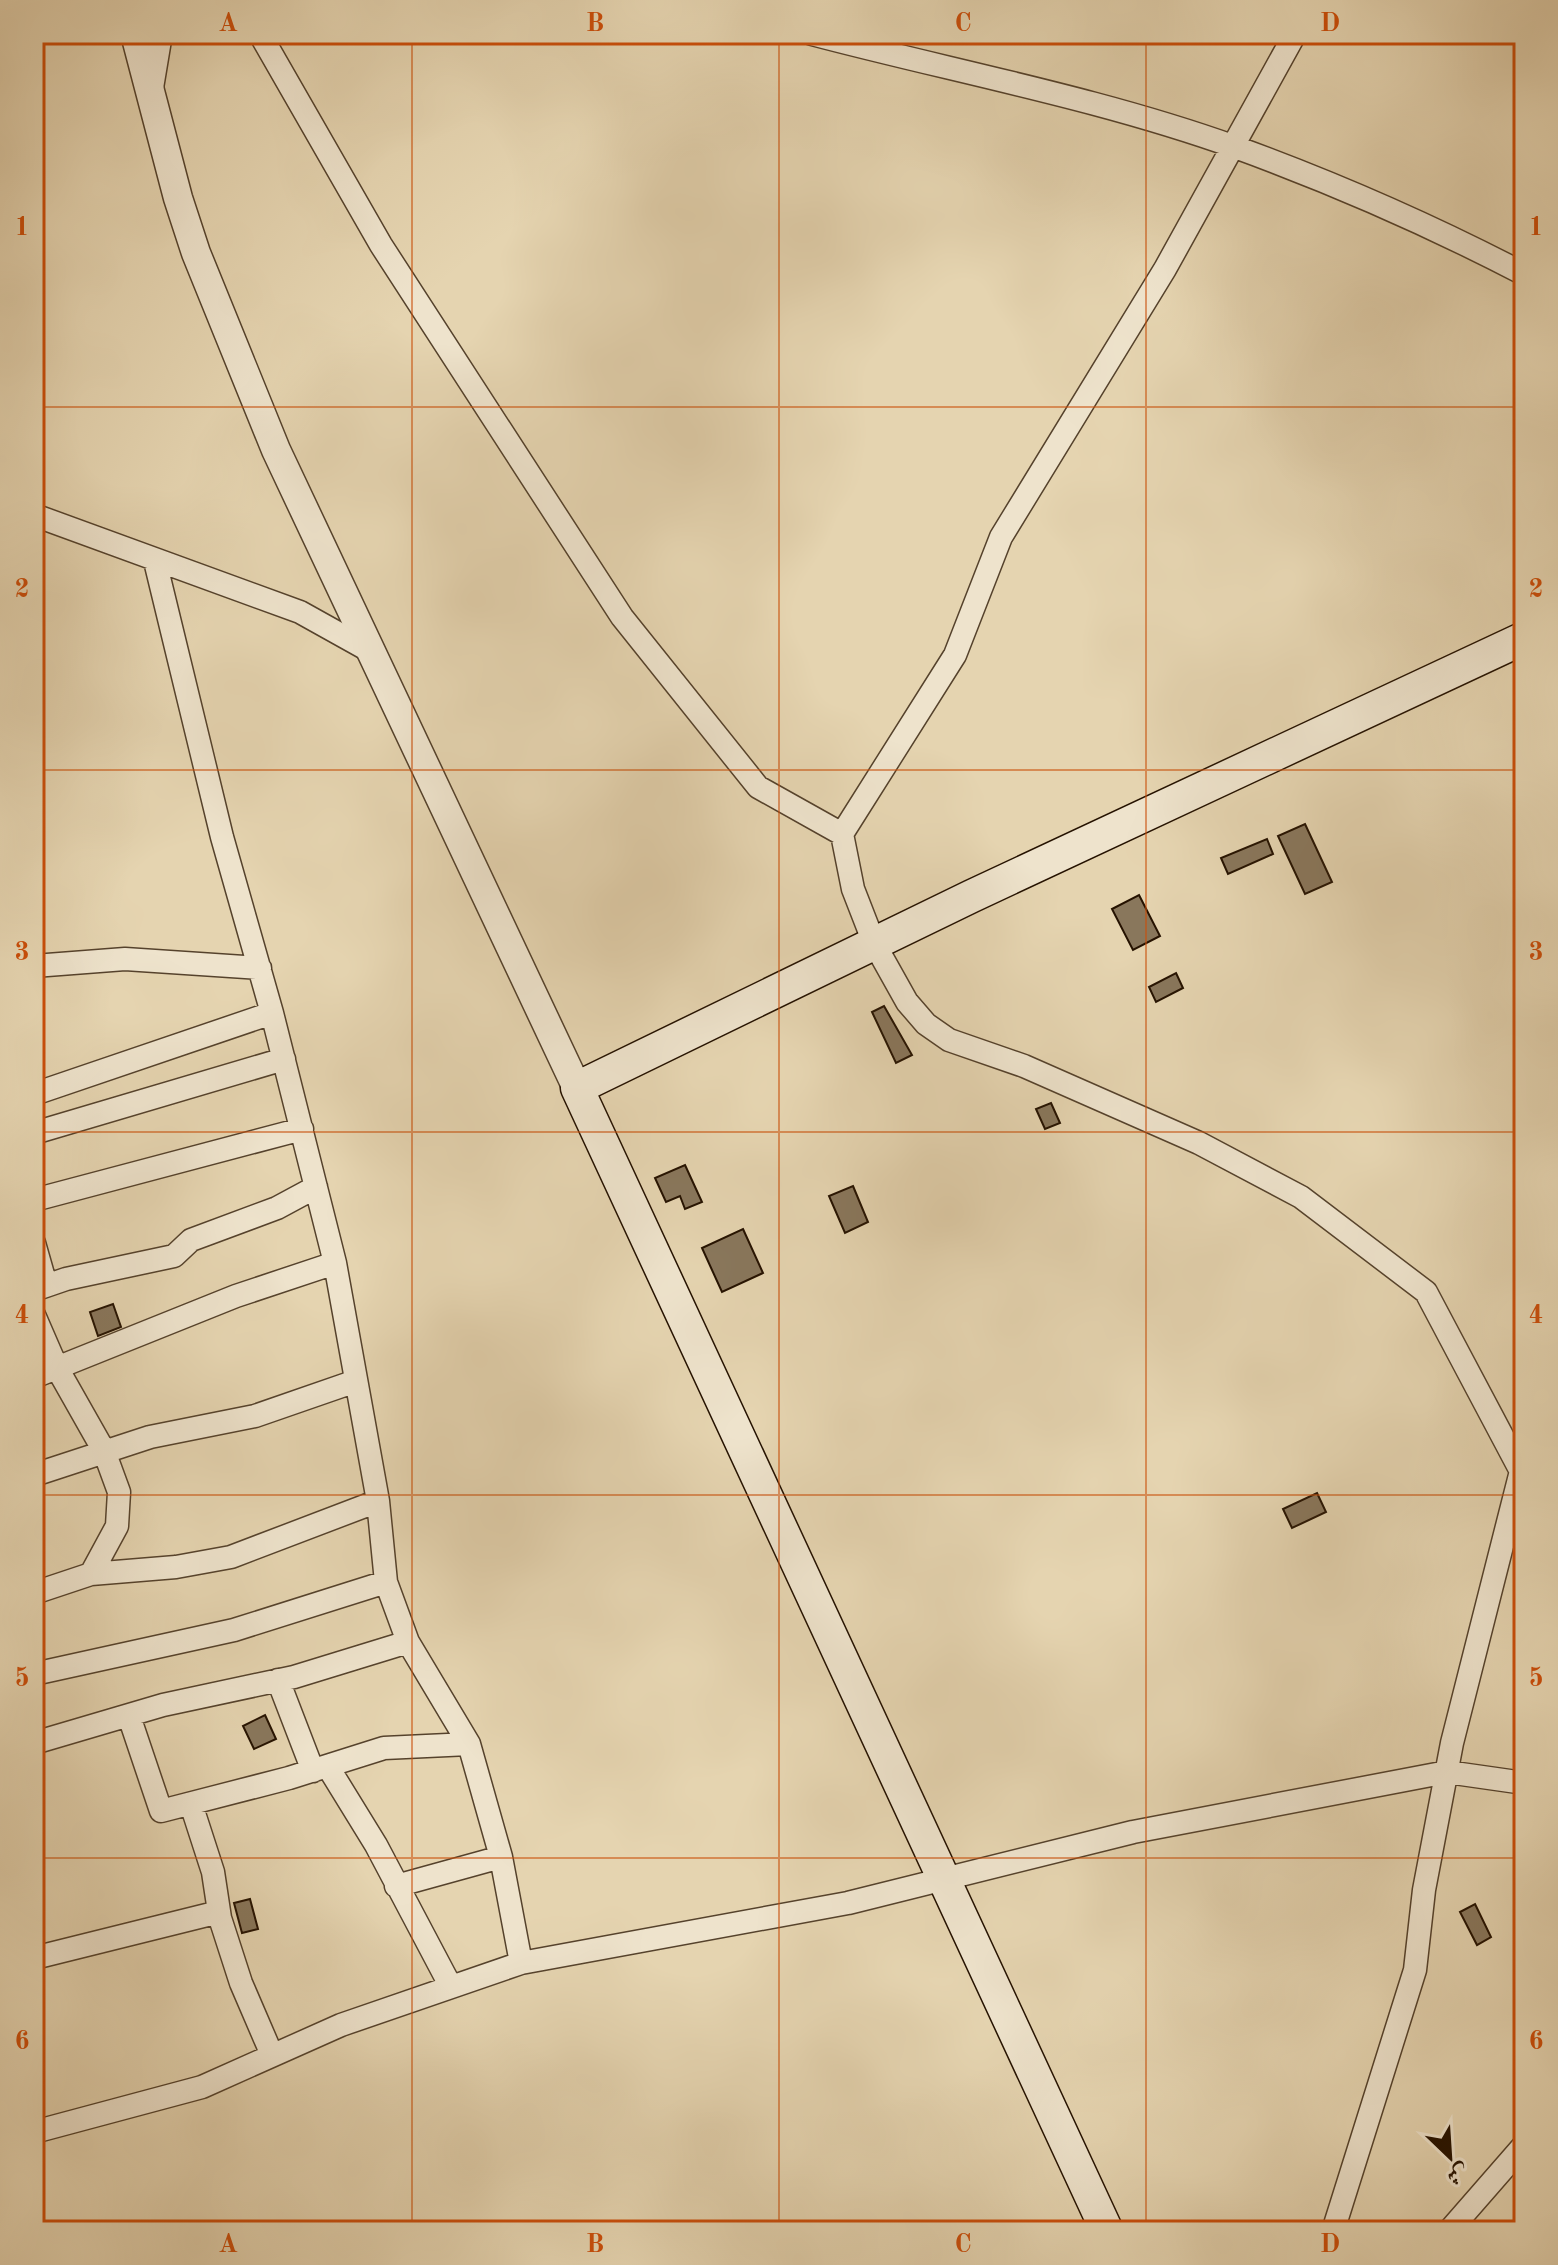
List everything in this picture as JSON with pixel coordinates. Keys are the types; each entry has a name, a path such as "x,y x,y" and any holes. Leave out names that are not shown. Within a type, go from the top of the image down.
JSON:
{"main road":[{"path":"1107,2231 577,1088 874,943 1524,638"}],"street":[{"path":"135,34 178,198 219,314 276,450 577,1088"},
{"path":"151,94 162,46 161,34"},
{"path":"260,34 381,245 622,617 758,787 842,834"},
{"path":"812,34 1086,102 1233,146 1414,217 1524,274"},
{"path":"1295,34 1165,269 1001,537 955,655 842,834 853,889 874,943 907,1002 926,1024 949,1040 1024,1066 1155,1124 1301,1197 1426,1292 1522,1476"},
{"path":"34,515 300,612 370,651"},
{"path":"155,561 222,837 272,1013 335,1263 378,1501 386,1582 408,1642 469,1744 501,1857 521,1963"},
{"path":"34,966 125,959 260,968"},
{"path":"34,1094 272,1013"},
{"path":"34,1133 284,1059"},
{"path":"34,1200 302,1129"},
{"path":"34,1243 40,1288 174,1256 191,1240 277,1208 316,1187"},
{"path":"34,1377 236,1296 335,1263"},
{"path":"34,1315 57,1368 104,1451 121,1508 110,1544 91,1574"},
{"path":"34,1475 175,1431 255,1416 356,1381"},
{"path":"1333,2231 1415,1970 1424,1890 1447,1772 1522,1476 1524,1436"},
{"path":"34,1593 91,1574 176,1567 231,1557 378,1501"},
{"path":"34,1674 234,1630 386,1582"},
{"path":"34,1743 278,1680 408,1642"},
{"path":"278,1680 321,1769 396,1886 451,1987"},
{"path":"129,1716 157,1808 161,1811 321,1769 397,1745 469,1744"},
{"path":"34,2132 202,2087 341,2025 521,1963 848,1903 1133,1832 1447,1772 1524,1783"},
{"path":"191,1804 213,1872 219,1912 241,1983 272,2055"},
{"path":"396,1886 501,1857"},
{"path":"34,1958 219,1912"},
{"path":"1449,2231 1524,2145"}],"building":[{"path":"1305,824 1332,882 1305,894 1278,836"},
{"path":"1267,839 1273,854 1228,874 1221,858"},
{"path":"1139,895 1160,936 1133,950 1112,909"},
{"path":"1176,973 1183,988 1156,1002 1149,987"},
{"path":"884,1006 912,1055 896,1063 872,1012"},
{"path":"1051,1103 1060,1123 1045,1129 1036,1109"},
{"path":"685,1165 702,1202 685,1209 680,1196 666,1202 655,1178"},
{"path":"853,1186 868,1222 845,1233 829,1196"},
{"path":"743,1229 763,1273 722,1292 702,1248"},
{"path":"113,1304 121,1327 98,1336 90,1312"},
{"path":"1317,1493 1326,1512 1292,1528 1283,1509"},
{"path":"265,1715 276,1739 254,1749 243,1726"},
{"path":"250,1899 258,1929 242,1933 234,1903"},
{"path":"1475,1904 1491,1937 1477,1945 1460,1912"}]}
